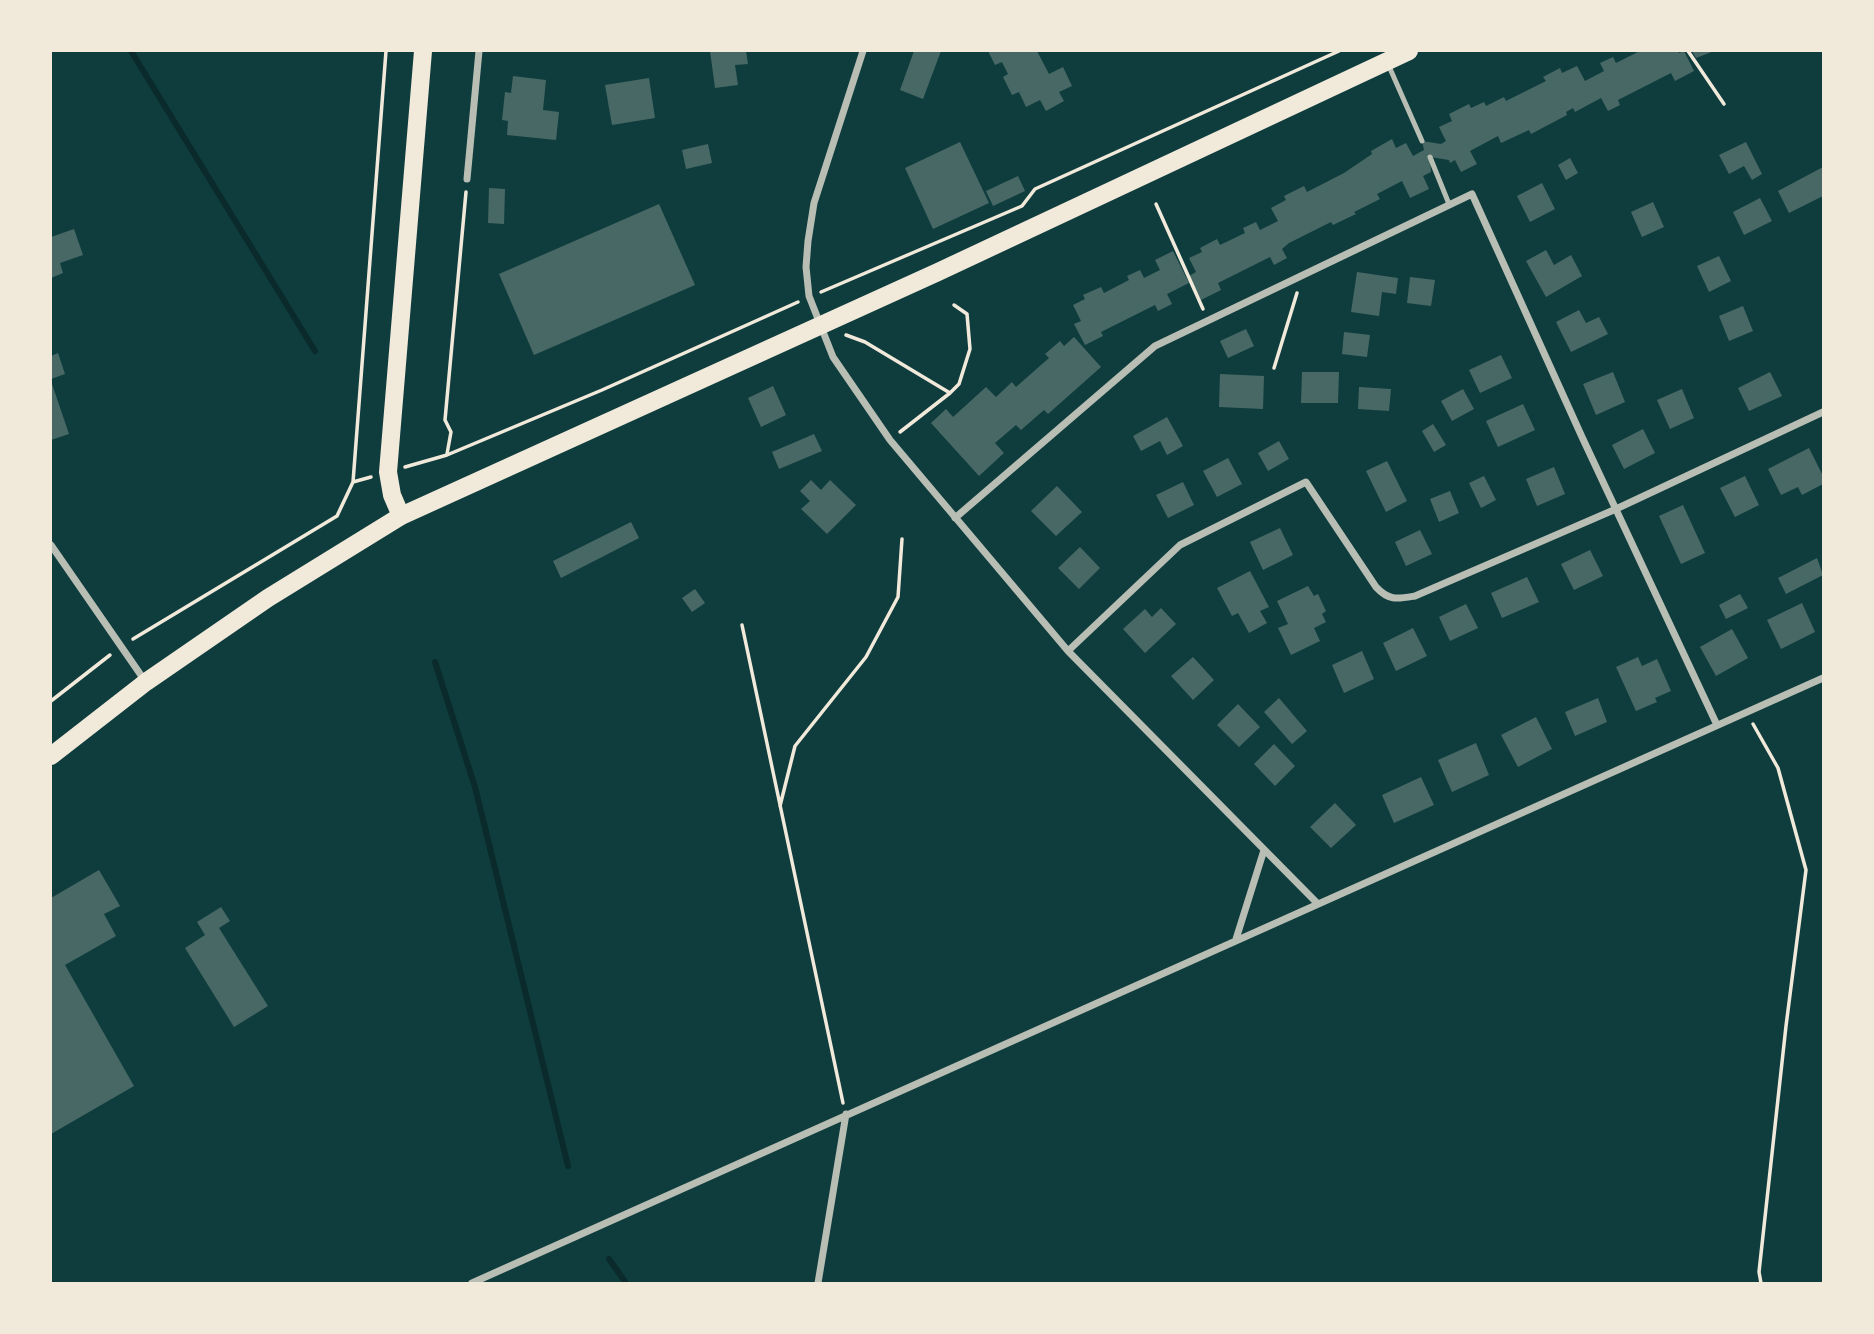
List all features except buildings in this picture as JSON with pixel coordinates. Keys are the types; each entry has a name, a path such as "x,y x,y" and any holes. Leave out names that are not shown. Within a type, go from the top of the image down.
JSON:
{"main road":[{"path":"401,516 392,495 388,472 423,51"},
{"path":"51,756 146,682 268,598 401,516 1409,51"}],"street":[{"path":"467,179 479,51"},
{"path":"863,51 814,203 808,241 809,296 833,357 890,440 1068,651 1317,903"},
{"path":"955,518 1155,346 1472,194 1717,725"},
{"path":"1068,651 1180,545 1306,482 1385,597 1415,596 1616,509 1823,412"},
{"path":"51,545 146,682"},
{"path":"472,1283 1823,678"},
{"path":"1236,940 1264,850"},
{"path":"818,1283 846,1114"}],"lane":[{"path":"1387,61 1422,141"},
{"path":"1430,157 1449,205"}],"path":[{"path":"51,701 122,645 337,516 353,482 386,51"},
{"path":"353,482 447,455 602,390 809,296 1022,206 1035,189 1339,51"},
{"path":"1688,51 1724,104"},
{"path":"447,455 451,432 445,420 467,179"},
{"path":"1156,204 1208,321"},
{"path":"1274,368 1303,275"},
{"path":"890,440 959,384 970,349 967,314 954,305"},
{"path":"820,325 865,342 950,393"},
{"path":"780,807 795,746 866,657 898,597 902,539"},
{"path":"742,625 846,1114"},
{"path":"1746,713 1778,768 1806,870 1784,1040 1759,1272 1761,1283"}],"waterway":[{"path":"131,51 315,351"},
{"path":"435,662 475,787 568,1166"},
{"path":"609,1259 626,1283"}]}
